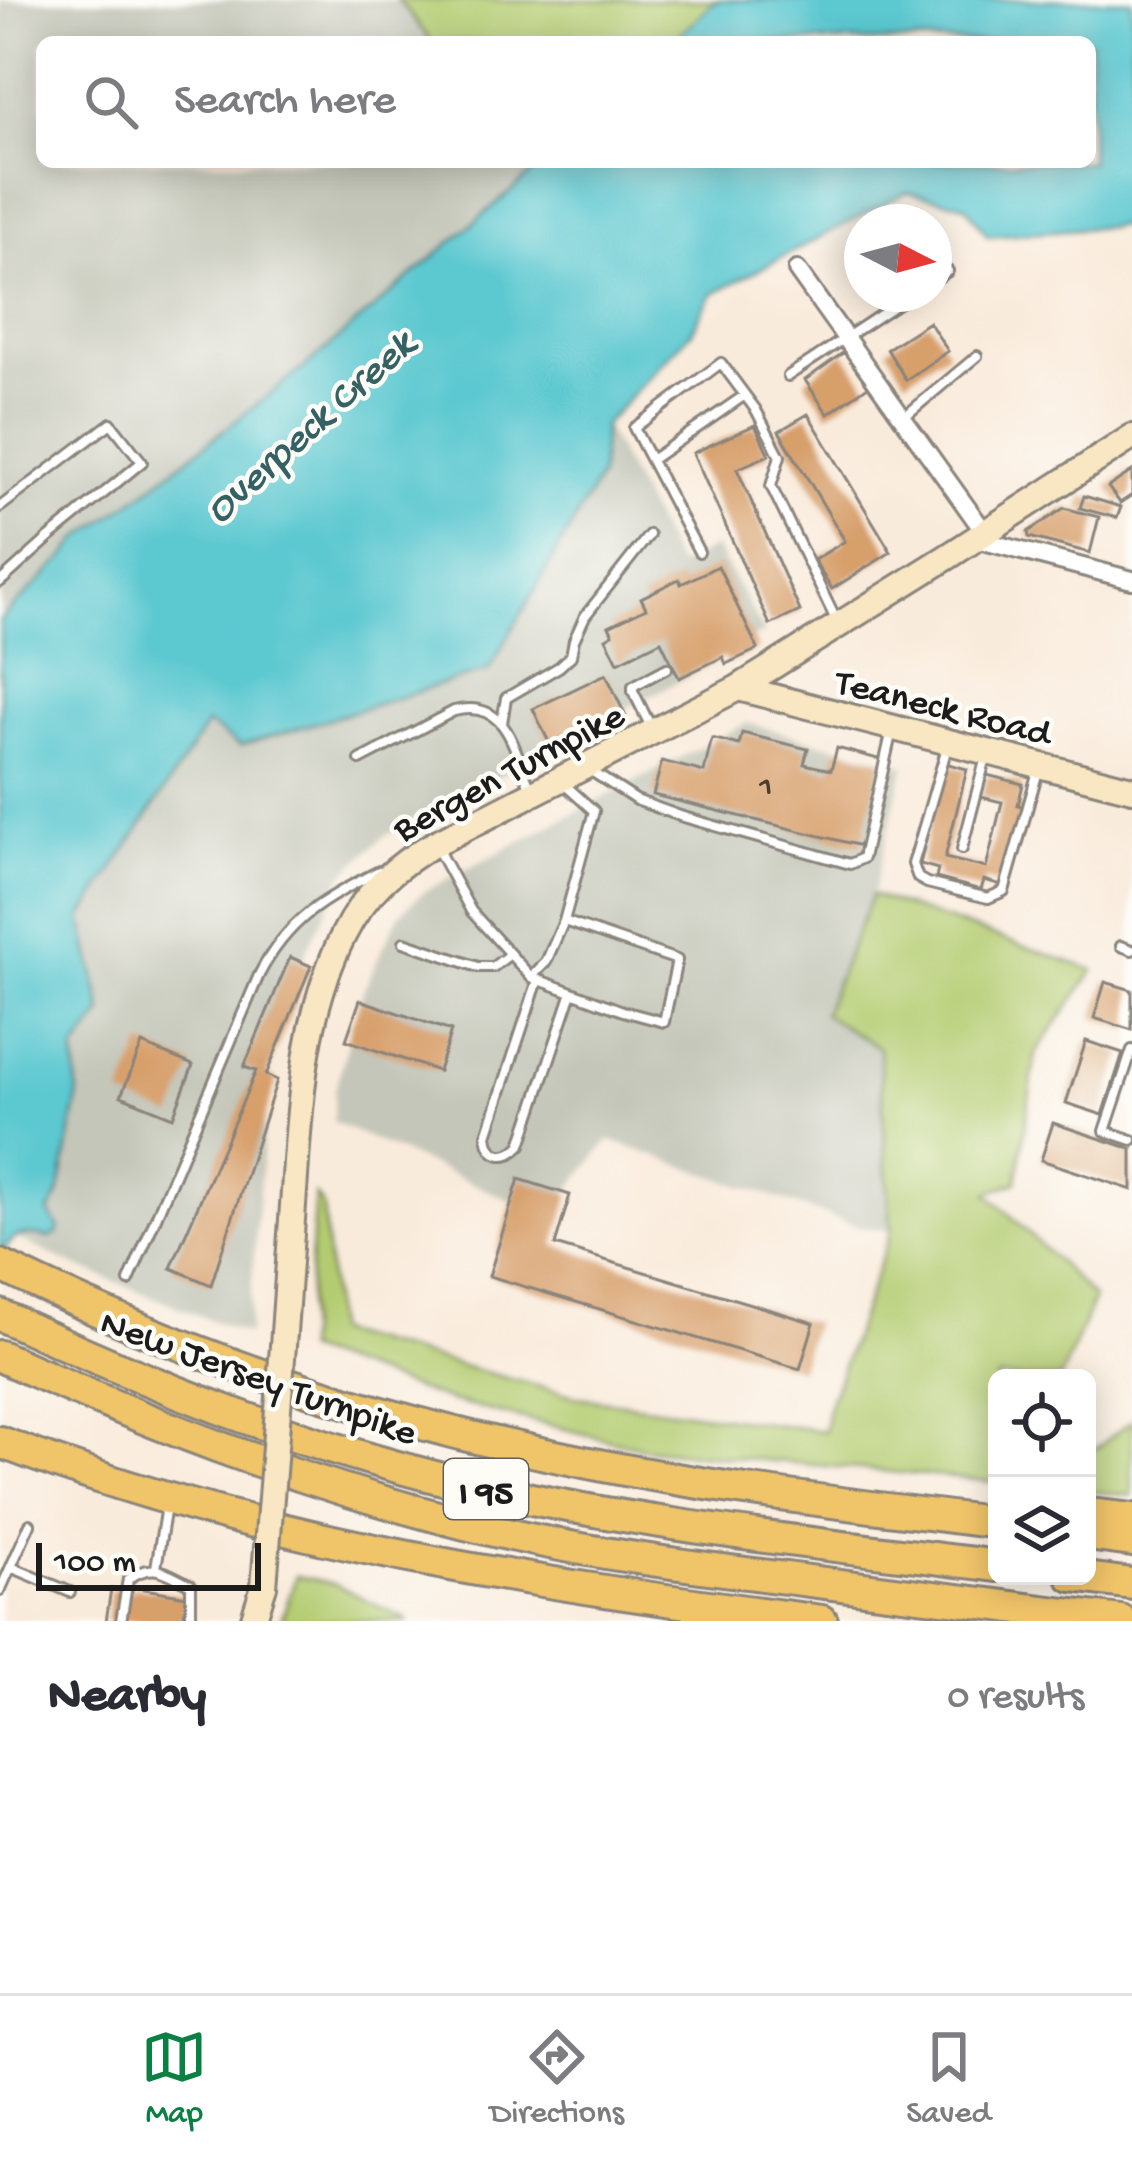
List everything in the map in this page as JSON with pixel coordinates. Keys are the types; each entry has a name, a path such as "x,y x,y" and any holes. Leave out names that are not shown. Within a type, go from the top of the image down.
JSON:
{"highway":[{"path":"8,1269 210,1355 419,1423 587,1463 711,1485 988,1522"},
{"name":"New Jersey Turnpike","path":"0,1315 225,1411 451,1481 667,1522 988,1565"},
{"path":"0,1357 261,1464 373,1500 501,1533 666,1562 1121,1621"},
{"name":"I 95","path":"0,1442 167,1498 395,1556 612,1593 822,1621"},
{"path":"854,1504 988,1504"},
{"path":"1096,1515 1132,1519"},
{"path":"1096,1536 1132,1540"},
{"path":"1096,1579 1132,1584"},
{"path":"612,1593 704,1621"}],"main road":[{"name":"Bergen Turnpike","path":"253,1621 263,1586 308,1043 330,965 360,908 400,865 429,847 738,688 1132,436"},
{"name":"Teaneck Road","path":"738,688 1132,789"}],"street":[{"path":"796,270 981,536 1132,580"}],"lane":[{"path":"788,376 885,312"},
{"path":"903,418 976,356"},
{"path":"699,552 634,428 721,363 756,410 780,456 771,486 837,624"},
{"path":"651,460 745,395"},
{"path":"0,507 111,423 142,462 0,582"},
{"path":"502,723 506,698 571,656 586,616 650,536"},
{"path":"653,732 633,686 667,668"},
{"path":"360,760 454,711 483,710 502,723 532,794"},
{"path":"584,767 636,800 850,864 863,858 893,728"},
{"path":"949,742 913,864 918,878 926,883 988,898 1004,891 1040,765"},
{"path":"962,849 987,752"},
{"path":"560,780 594,811 564,921 534,978 487,1136 494,1154 512,1154 520,1145 572,992"},
{"path":"129,1281 260,975 273,949 298,920 346,888 429,847 471,911 534,978 664,1022 676,960 564,921"},
{"path":"404,942 478,967 494,967 510,955"},
{"path":"1121,946 1132,950"},
{"path":"1132,1051 1105,1131 1132,1140"},
{"path":"156,1568 167,1498"},
{"path":"0,1591 30,1524"},
{"path":"11,1567 70,1592"},
{"path":"121,1621 128,1579 156,1568 191,1586 190,1621"}],"shaded area":[{"path":"0,0 398,0 427,36 36,36 36,168 537,169 305,367 80,538 0,620"},
{"path":"604,425 678,566 715,547 764,632 386,835 344,873 299,966 268,1076 248,1335 16,1237 50,1238 49,1212 78,1097 74,1051 103,1013 82,919 207,723 600,476"},
{"path":"747,723 905,765 872,895 823,1013 879,1048 891,1231 857,1226 609,1140 548,1217 333,1122 335,1089 364,988 399,915 423,892"}],"green space":[{"path":"398,0 721,0 678,36 427,36"},
{"path":"872,895 1094,970 1036,1053 1017,1182 988,1193 1094,1298 1065,1369 988,1369 988,1481 647,1449 450,1401 304,1350 315,1195 323,1206 334,1332 578,1397 824,1431 891,1231 879,1048 823,1014"},
{"path":"1132,1420 1132,1496 1096,1492 1097,1448"},
{"path":"296,1576 334,1584 410,1621 281,1621"}],"water":[{"name":"Overpeck Creek","path":"721,0 1132,0 1132,225 988,236 965,205 907,192 884,204 844,204 844,225 712,294 692,331 604,425 600,476 489,670 240,746 207,724 82,918 103,1013 75,1051 78,1097 59,1195 49,1212 59,1228 50,1238 14,1238 0,1258 0,620 80,538 305,367 538,168 1096,168 1096,36 678,36"}],"building":[{"path":"929,322 948,351 906,380 887,349"},
{"path":"844,352 868,386 828,414 805,380"},
{"path":"808,414 891,552 832,589 814,560 845,541 779,431"},
{"path":"755,425 769,455 737,469 800,611 770,625 693,453"},
{"path":"1132,471 1132,495 1120,503 1108,487"},
{"path":"1084,496 1121,507 1117,518 1080,508"},
{"path":"1064,508 1099,517 1090,553 1029,537 1028,532"},
{"path":"718,566 758,649 726,664 723,657 679,678 661,641 618,662 606,638 613,634 609,626 646,608 641,598"},
{"path":"606,674 628,721 555,755 533,709"},
{"path":"742,733 808,749 804,764 831,770 837,748 882,760 861,846 653,795 662,761 704,772 712,738 739,745"},
{"path":"945,763 967,769 945,858 986,868 1002,802 981,797 987,775 1023,784 1018,805 1025,807 1005,886 984,880 981,890 936,878 938,869 920,864"},
{"path":"290,957 311,966 266,1075 277,1080 211,1285 171,1268 256,1071 244,1067"},
{"path":"1105,982 1132,990 1132,1030 1094,1018"},
{"path":"360,1000 451,1031 438,1071 346,1040"},
{"path":"1086,1041 1123,1053 1103,1115 1066,1103"},
{"path":"142,1044 193,1065 173,1117 121,1096"},
{"path":"1053,1123 1132,1149 1132,1190 1041,1160"},
{"path":"519,1179 570,1195 555,1245 814,1323 800,1369 489,1276"},
{"path":"132,1587 187,1596 183,1621 106,1621 111,1589 132,1592"}]}
